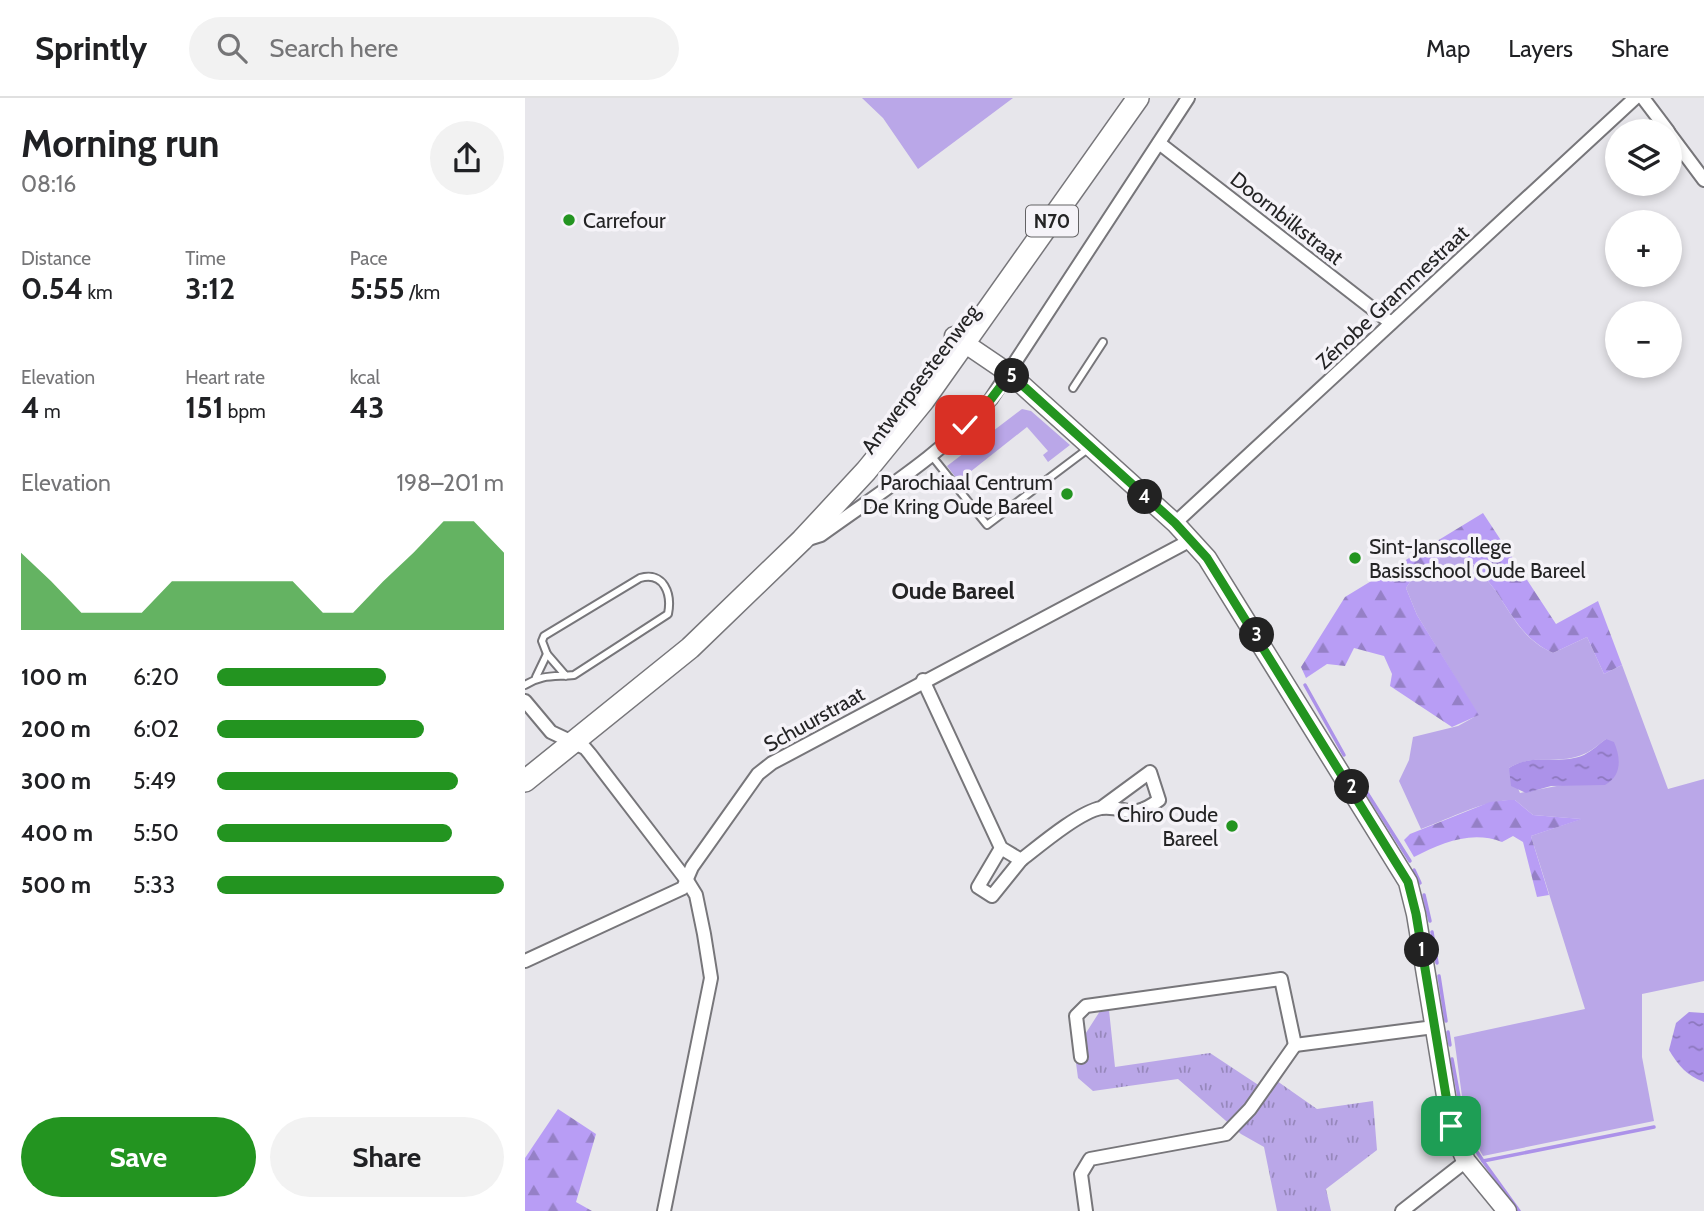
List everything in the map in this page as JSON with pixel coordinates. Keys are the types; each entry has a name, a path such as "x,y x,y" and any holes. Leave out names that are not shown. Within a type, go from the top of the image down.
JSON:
{"main road":[{"name":"Antwerpsesteenweg","path":"525,768 569,740 690,649 802,540 874,461 925,400 960,340 1123,98"},
{"name":"Antwerpsesteenweg","path":"525,781 709,612 821,503 960,340 1138,98"}],"street":[{"name":"Antwerpsesteenweg","path":"802,540 821,535 930,454 987,404 1010,374 1188,98"},
{"name":"Zénobe Grammestraat","path":"1175,523 1635,98"},
{"path":"1643,98 1659,119"},
{"name":"Doornbilkstraat","path":"1159,143 1391,323"},
{"path":"1682,150 1704,180"},
{"path":"960,340 1054,408 1090,447 1175,523 1207,558 1249,622 1401,867 1413,895 1451,1126 1466,1161 1507,1211"},
{"name":"Schuurstraat","path":"688,882 692,867 758,774 772,763 923,680 1191,540"},
{"path":"923,680 1001,848 1021,860"},
{"path":"525,701 551,732 590,754 688,882 701,914 711,978 664,1211"},
{"path":"1001,848 978,887 992,896 1021,860 1081,817 1101,808"},
{"path":"525,961 673,893 688,882"},
{"path":"1081,1057 1076,1016 1086,1006 1281,979 1295,1045 1250,1109 1226,1134 1090,1159 1081,1174 1086,1211"},
{"path":"1295,1045 1434,1027"},
{"path":"1402,1211 1466,1161"}],"lane":[{"path":"1073,388 1103,342"},
{"path":"930,454 987,525 1090,447"},
{"path":"536,677 566,676 574,675 668,614 669,595 660,580 648,575 640,578 590,605 544,636 542,641 547,654 566,676"},
{"path":"525,685 536,677 547,654"}],"green space":[{"path":"862,98 1013,98 918,169 883,118"},
{"path":"1022,409 1031,411 1070,445 1048,462 1043,455 1048,451 1027,427 965,476 968,481 962,486 947,466"},
{"path":"1483,513 1556,624 1598,601 1622,665 1604,674 1587,637 1553,653 1534,641 1519,626 1491,584 1458,548 1418,570 1406,588 1417,615 1479,715 1452,727 1390,686 1392,674 1384,656 1354,648 1345,666 1327,664 1306,678 1301,667 1345,597"},
{"path":"1459,548 1491,584 1519,626 1543,648 1553,653 1587,637 1604,674 1622,665 1668,789 1704,779 1704,981 1642,994 1642,1057 1654,1121 1483,1156 1466,1126 1454,1037 1585,1009 1531,836 1581,819 1533,815 1515,800 1479,806 1421,829 1399,781 1409,760 1413,737 1458,726 1478,715 1417,615 1406,588 1418,570","holes":["1606,739 1605,785 1562,785 1520,793 1509,768 1528,761 1574,757 1590,751"]},
{"path":"1515,800 1533,815 1582,819 1531,836 1549,895 1537,897 1523,842 1513,836 1502,842 1479,837 1457,840 1414,857 1404,840 1410,834 1490,802"},
{"path":"1109,1010 1115,1067 1210,1053 1269,1092 1277,1081 1317,1109 1373,1101 1377,1150 1326,1189 1331,1211 1277,1211 1264,1147 1241,1134 1178,1079 1093,1091 1078,1078 1076,1063 1087,1057 1084,1036 1100,1011"},
{"path":"558,1109 596,1134 576,1202 592,1211 525,1211 525,1158"}],"water":[{"path":"1606,739 1614,742 1619,766 1615,777 1605,785 1551,786 1526,793 1511,786 1509,768 1518,763 1574,758 1587,753"},
{"path":"1689,1012 1704,1013 1704,1082 1683,1069 1669,1050 1676,1023"}],"waterway":[{"path":"1305,685 1344,755"},
{"path":"1357,777 1410,861"},
{"path":"1414,870 1420,883"},
{"path":"1424,895 1430,921"},
{"path":"1432,932 1437,963"},
{"path":"1439,976 1446,1021"},
{"path":"1448,1032 1450,1045"},
{"path":"1452,1059 1466,1135 1483,1161 1654,1127"},
{"path":"1483,1161 1519,1211"}],"place":[{"name":"Carrefour","path":"569,220"},
{"name":"Parochiaal Centrum De Kring Oude Bareel","path":"1067,494"},
{"name":"Sint-Janscollege Basisschool Oude Bareel","path":"1355,558"},
{"name":"Chiro Oude Bareel","path":"1232,826"}],"district":[{"name":"Oude Bareel","path":"953,591"}],"route":[{"path":"965,425 991,399 1010,374 1175,523 1207,558 1408,882 1413,895 1451,1126"}]}
